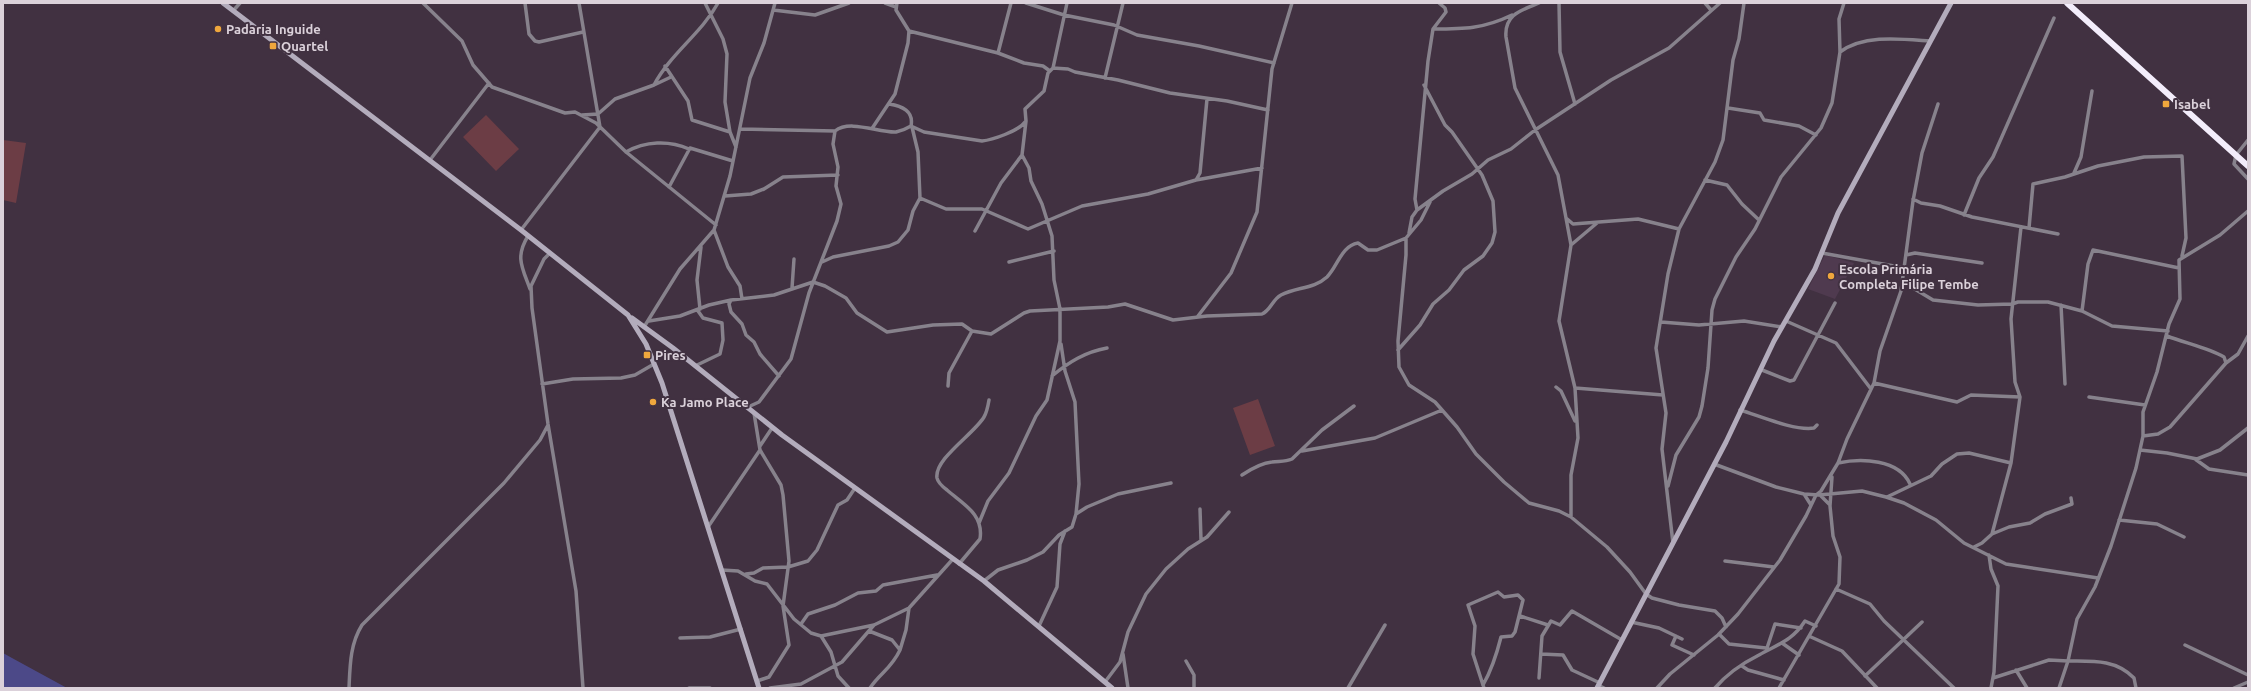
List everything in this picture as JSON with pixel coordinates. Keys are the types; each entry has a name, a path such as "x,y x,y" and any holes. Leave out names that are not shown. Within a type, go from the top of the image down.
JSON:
{"highway":[{"path":"2067,3 2248,166"}],"street":[{"path":"223,3 521,230 628,315 748,407 772,428 928,539 952,560 984,581 1112,688"},
{"path":"233,11 240,3"},
{"path":"422,3 462,41 473,65 494,88 565,113 574,112 581,115 600,127 626,152 716,225"},
{"path":"525,3 529,34 535,41 539,42 583,32"},
{"path":"521,230 600,127 579,3"},
{"path":"705,3 723,39 727,54 725,102 730,132 736,148"},
{"path":"654,85 665,66 711,16 718,3"},
{"path":"644,327 649,321 671,282 714,230 725,196 750,78 764,43 775,3"},
{"path":"773,10 815,16 849,3"},
{"path":"885,3 896,5 900,19 909,31 998,53 1024,63 1051,69 1068,68 1075,72 1170,93 1227,101 1268,110"},
{"path":"998,53 1011,3"},
{"path":"1026,3 1064,15 1117,26 1137,35 1199,46 1274,63"},
{"path":"975,231 984,210 1001,183 1022,155 1026,121 1025,109 1044,91 1051,69 1067,3"},
{"path":"1105,78 1123,3"},
{"path":"1198,316 1231,272 1243,248 1257,212 1274,63 1292,3"},
{"path":"1417,210 1415,199 1420,154 1420,128 1424,85 1433,29 1446,12 1445,8 1439,3"},
{"path":"1433,29 1464,30 1484,26 1539,3"},
{"path":"1559,3 1560,52 1575,104"},
{"path":"1705,3 1711,10"},
{"path":"1409,234 1412,217 1417,210 1494,156 1517,145 1535,130 1611,80 1669,48 1720,3"},
{"path":"1674,544 1662,449 1666,420 1656,355 1668,274 1679,229 1720,150 1728,108 1733,60 1739,39 1744,3"},
{"path":"1667,489 1676,455 1699,417 1702,406 1708,368 1710,323 1715,299 1736,257 1759,220 1786,169 1816,135 1832,103 1840,52 1840,19 1844,3"},
{"path":"1599,685 1631,622 1674,544 1726,442 1740,410 1762,370 1782,327 1822,253 1838,213 1951,3"},
{"path":"1513,15 1506,32 1513,84 1558,176 1571,245 1559,321 1575,388 1578,438 1571,475 1571,517"},
{"path":"1964,215 1979,178 1997,148 2054,18"},
{"path":"873,127 895,94 908,43 909,31"},
{"path":"1840,52 1851,45 1870,41 1895,40 1930,42"},
{"path":"665,66 688,101 692,120 730,132"},
{"path":"581,115 598,114 615,99 654,85 671,77"},
{"path":"430,160 489,83"},
{"path":"1398,350 1420,326 1433,304 1449,290 1464,270 1483,256 1492,242 1495,232 1494,206 1478,168 1445,125 1424,85"},
{"path":"2074,172 2081,157 2092,91"},
{"path":"1196,180 1200,173 1207,99"},
{"path":"822,262 833,257 883,248 898,242 909,227 913,211 920,198 918,152 912,121 906,109 902,106 889,104"},
{"path":"1657,688 1726,627 1774,567 1838,463 1847,439 1874,383 1883,344 1902,287 1913,199 1922,153 1938,104"},
{"path":"1728,108 1760,113 1766,120 1799,126 1816,135"},
{"path":"740,129 835,131 840,128 873,127 896,132 912,127 924,132 982,141 989,140 1019,128 1026,121"},
{"path":"748,407 759,402 779,376 793,354 809,293 822,262 841,208 836,191 838,175 833,144 835,131"},
{"path":"2248,140 2236,155 2234,164 2248,179"},
{"path":"626,152 635,147 662,142 676,143 689,149 733,161"},
{"path":"669,187 689,149"},
{"path":"984,581 998,570 1037,556 1065,531 1072,527 1076,514 1079,484 1075,402 1064,365 1060,341 1060,309 1054,280 1054,251 1052,236 1031,181 1029,168 1022,155"},
{"path":"2029,228 2033,184 2065,177 2074,172 2144,157 2182,156 2186,238 2182,256 2178,262 2180,299 2169,324 2168,334 2142,416 2144,436 2140,450 2098,578 2077,619 2068,661 2059,688"},
{"path":"920,198 946,209 978,208 1028,229 1082,206 1148,194 1196,180 1262,168"},
{"path":"725,196 751,194 783,178 838,175"},
{"path":"1705,180 1727,185 1742,204 1759,220"},
{"path":"1913,199 1921,204 1940,206 1964,215 2021,228 2029,228 2058,234"},
{"path":"649,321 680,316 709,305 731,300 774,295 813,282 825,286 846,298 857,313 887,332 933,325 962,324 972,332 991,334 1024,312 1108,307 1125,304 1174,320 1198,316 1262,314 1269,310 1275,300 1281,295 1320,283 1328,275 1346,249 1351,246 1358,244 1368,250 1377,250 1406,238 1421,220 1430,202"},
{"path":"1912,210 1921,204"},
{"path":"2182,256 2220,235 2248,211"},
{"path":"1566,218 1573,224 1638,219 1679,229"},
{"path":"1571,245 1599,222"},
{"path":"1992,534 2011,463 2020,397 2015,378 2011,319 2021,228"},
{"path":"714,230 728,267 740,286 742,299"},
{"path":"528,236 521,247 520,262 531,290 542,384 576,591 583,688"},
{"path":"1406,238 1406,255 1398,350 1399,367 1403,377 1409,385 1435,402 1477,455 1519,496 1536,506 1555,509 1571,517 1607,547 1630,572 1646,594 1652,598 1679,605 1715,611 1724,621 1726,627"},
{"path":"695,366 720,354 723,340 722,323 703,318 699,310 697,280 701,246"},
{"path":"2082,311 2088,264 2093,250 2179,268"},
{"path":"1009,262 1054,251"},
{"path":"825,252 833,257"},
{"path":"531,290 544,259 550,253"},
{"path":"1822,253 1905,268"},
{"path":"1906,255 1915,253 1982,263"},
{"path":"792,288 794,260"},
{"path":"1903,282 1933,300 1978,305 2012,304 2018,302 2036,302 2061,305 2082,311 2112,326 2168,334 2224,357 2233,359"},
{"path":"803,285 809,293"},
{"path":"1902,287 1907,285"},
{"path":"731,300 729,304 731,312 742,324 746,335 754,342 769,366 779,376"},
{"path":"1762,370 1792,381 1819,335 1835,303"},
{"path":"2061,305 2065,384"},
{"path":"628,315 646,344 654,364 759,688"},
{"path":"1661,322 1694,325 1744,321 1782,327"},
{"path":"1786,321 1836,343 1871,389"},
{"path":"948,386 949,373 972,332"},
{"path":"2144,436 2158,434 2170,427 2226,363 2233,359 2248,336"},
{"path":"979,523 988,501 1009,473 1036,416 1047,400 1060,341"},
{"path":"1052,376 1064,365 1085,355 1107,348"},
{"path":"2224,357 2226,363"},
{"path":"542,384 573,378 621,378 635,376 654,364"},
{"path":"1874,383 1957,402 1971,395 2020,397"},
{"path":"1556,387 1564,397 1576,424"},
{"path":"1575,388 1663,394"},
{"path":"2089,397 2145,405"},
{"path":"959,564 980,539 979,523 976,515 941,484 937,478 941,462 948,453 968,437 984,418 989,400"},
{"path":"1242,475 1261,465 1271,462 1285,462 1302,451 1322,430 1354,406"},
{"path":"1302,451 1375,438 1442,410"},
{"path":"1740,410 1798,427 1814,428 1817,425"},
{"path":"754,412 760,448 781,485 788,543 788,567 784,585 783,606 789,645 769,677 757,682"},
{"path":"349,688 349,670 353,643 362,625 504,483 540,440 548,424"},
{"path":"708,527 772,428"},
{"path":"2195,459 2220,450 2248,428"},
{"path":"769,433 782,435"},
{"path":"2140,450 2167,453 2195,459 2209,469 2248,475"},
{"path":"1886,497 1910,484 1931,476 1942,464 1957,454 1969,453 2011,463"},
{"path":"1838,463 1860,459 1876,463 1903,473 1910,484"},
{"path":"1714,464 1776,487 1804,494 1817,495 1862,491 1886,497 1904,503 1936,520 1964,543 2006,564 2098,578"},
{"path":"1780,688 1811,637 1839,584 1840,557 1833,536 1830,506 1832,475"},
{"path":"1076,514 1087,507 1118,494 1171,483"},
{"path":"745,574 754,573 768,567 788,567 808,561 814,555 838,505 847,500 855,488"},
{"path":"1804,494 1811,505"},
{"path":"1817,495 1826,499 1830,506"},
{"path":"1974,547 1982,544 1992,534 2009,527 2030,523 2045,514 2072,504 2071,498"},
{"path":"1200,509 1201,540"},
{"path":"1105,682 1120,662 1128,632 1146,594 1166,569 1201,540 1207,537 1229,512"},
{"path":"2118,520 2157,524 2184,537"},
{"path":"1039,626 1057,587 1060,544 1065,531"},
{"path":"1989,555 1991,569 1998,586 1993,678 1991,688"},
{"path":"722,570 733,570 745,574 755,581 767,584 783,606 801,624 811,633 821,636 874,625 909,608 952,560"},
{"path":"1725,561 1774,567"},
{"path":"801,624 808,614 835,605 851,596 876,591 885,585 937,575"},
{"path":"1836,589 1870,604 1884,621 1954,688"},
{"path":"1498,592 1504,597 1518,595 1523,598 1520,616 1514,634 1501,637 1499,650 1492,660 1484,687 1473,654 1475,626 1468,603 1498,592"},
{"path":"870,688 877,679 893,665 900,650 906,630 909,608"},
{"path":"1539,678 1542,654 1542,636 1552,621 1560,625 1574,610 1622,640"},
{"path":"1520,616 1548,625"},
{"path":"1714,688 1767,649 1782,644 1801,628 1806,621 1816,626"},
{"path":"1631,622 1659,628 1682,639"},
{"path":"1866,676 1922,622"},
{"path":"1767,649 1775,624 1801,628"},
{"path":"770,688 794,686 805,682 846,659 874,625"},
{"path":"1348,688 1385,625"},
{"path":"680,638 710,637 741,629"},
{"path":"869,631 892,640 900,650"},
{"path":"1719,634 1729,644 1767,649"},
{"path":"821,636 831,652 838,676 849,688"},
{"path":"1676,636 1672,645 1694,654"},
{"path":"1811,637 1842,651 1877,688"},
{"path":"1782,644 1799,655"},
{"path":"2184,645 2248,675"},
{"path":"1123,651 1128,688"},
{"path":"1542,654 1563,655 1572,670 1604,688"},
{"path":"1993,678 2049,660 2104,662 2118,666 2134,678 2136,688"},
{"path":"1186,661 1194,675 1194,688"},
{"path":"1742,666 1748,670 1784,680"},
{"path":"2016,670 2027,688"},
{"path":"804,688 805,682"},
{"path":"2234,688 2248,682"},
{"path":"689,688 710,688"}],"shaded area":[{"path":"486,115 519,149 496,171 463,137"},
{"path":"3,140 26,143 16,203 3,200"},
{"name":"Escola Primária Completa Filipe Tembe","path":"1825,255 1854,263 1835,299 1808,289"},
{"path":"1258,399 1275,446 1250,455 1233,408"},
{"path":"3,653 12,658 67,688 3,688"}],"place":[{"name":"Padaria Inguide","path":"218,29"},
{"name":"Quartel","path":"273,46"},
{"name":"Isabel","path":"2166,104"},
{"name":"Escola Primária Completa Filipe Tembe","path":"1831,276"},
{"name":"Pires","path":"647,355"},
{"name":"Ka Jamo Place","path":"653,402"}]}
